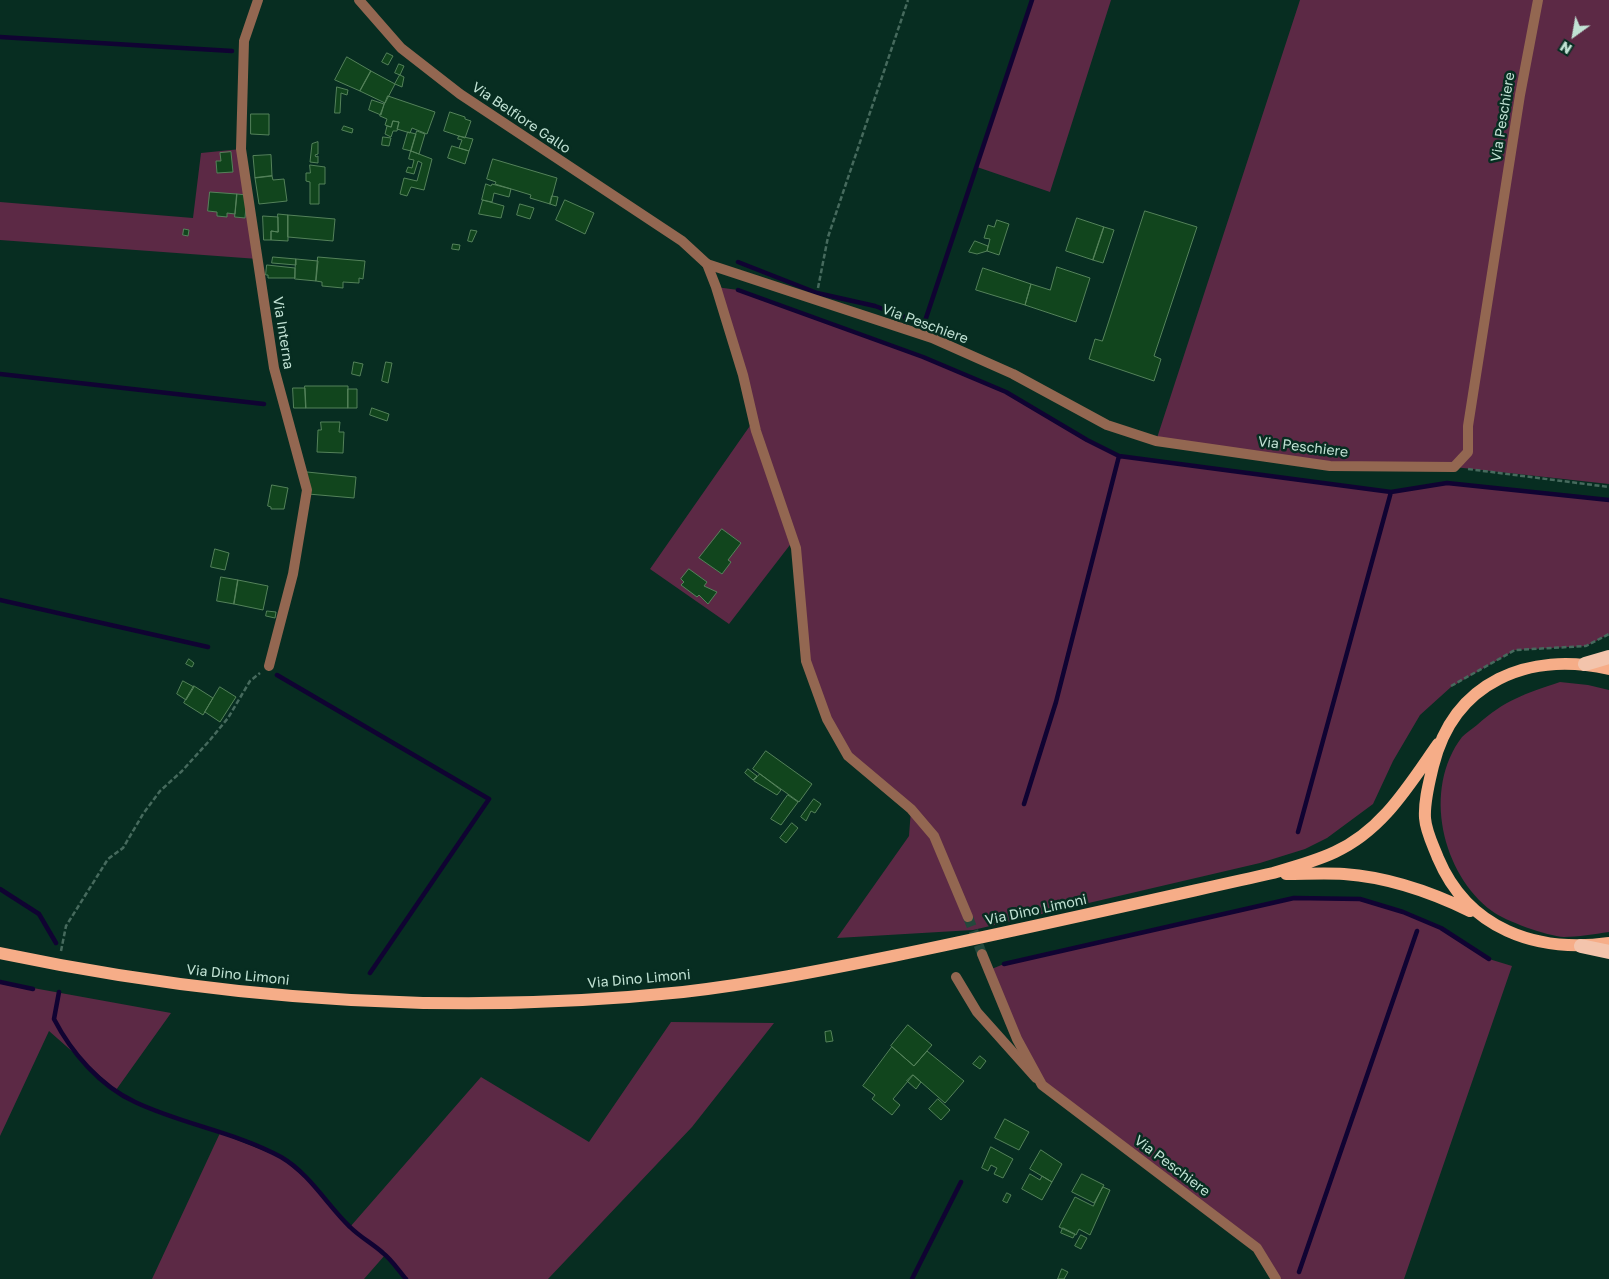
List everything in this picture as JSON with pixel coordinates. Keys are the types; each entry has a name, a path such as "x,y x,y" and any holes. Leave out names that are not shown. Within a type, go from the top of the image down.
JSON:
{"highway":[{"path":"1585,664 1609,657"},
{"path":"1580,946 1609,952"}],"main road":[{"path":"1273,873 1336,852 1375,826 1394,806 1466,703 1502,676 1528,667 1558,663 1585,664 1609,669"},
{"path":"1438,744 1426,800 1426,819 1429,836 1451,883 1463,899 1483,918"},
{"path":"1273,873 1345,874 1386,881 1446,900 1496,926 1532,941 1580,946 1609,943"},
{"name":"Via Dino Limoni","path":"0,953 134,977 298,997 432,1003 568,1000 682,992 818,971 1039,925 1273,873"}],"street":[{"name":"Via Interna","path":"258,0 244,41 241,149 274,368 307,490 293,574 269,666"},
{"name":"Via Belfiore Gallo","path":"360,0 402,48 460,94 682,241"},
{"name":"Via Peschiere","path":"682,241 707,264 816,302 932,338 1013,374 1107,425 1156,440 1330,466 1454,468 1468,452 1471,408 1520,95 1538,0"},
{"name":"Via Peschiere","path":"707,264 743,375 756,431 796,548 806,661 826,718 848,756 912,809 934,836 968,917"},
{"name":"Via Peschiere","path":"982,954 1018,1039 1042,1085"},
{"name":"Via Peschiere","path":"956,977 976,1012 1042,1085 1257,1248 1276,1279"}],"path":[{"path":"816,302 819,273 828,237 908,0"},
{"path":"1454,468 1609,487"},
{"path":"55,950 62,951 66,926 108,859 123,848 143,814 160,791 182,771 228,718 250,681 269,666"}],"shaded area":[{"path":"1032,0 1111,0 1050,192 977,167"},
{"path":"1300,0 1609,0 1609,484 1454,467 1330,466 1156,441"},
{"path":"241,149 258,259 0,240 0,202 193,218 201,153"},
{"path":"716,287 738,290 923,357 1006,392 1087,440 1119,456 1391,492 1447,483 1609,500 1609,634 1586,646 1515,650 1451,687 1420,715 1393,761 1373,804 1327,838 1305,849 1260,863 973,930 837,938 909,836 911,809 848,756 806,661 793,541 729,624 650,569 754,420"},
{"path":"1560,682 1588,685 1609,690 1609,932 1569,937 1547,934 1506,919 1492,911 1475,895 1461,876 1450,853 1443,830 1441,805 1443,781 1450,758 1462,737 1497,709 1525,694"},
{"path":"1294,898 1360,899 1403,912 1441,928 1489,959 1512,966 1404,1279 1276,1279 1257,1248 1042,1085 989,970 1004,964"},
{"path":"0,982 171,1013 116,1090 49,1031 0,1136"},
{"path":"671,1022 774,1023 692,1127 548,1279 406,1279 385,1255 364,1279 152,1279 220,1133 282,1158 314,1186 350,1227 481,1077 589,1142"}],"building":[{"path":"387,53 393,56 388,65 382,62"},
{"path":"347,57 371,71 360,91 335,80"},
{"path":"399,64 404,66 400,75 395,73"},
{"path":"371,71 395,84 385,103 360,91"},
{"path":"400,75 404,77 402,87 395,84"},
{"path":"337,87 348,90 347,95 341,93 340,113 335,113"},
{"path":"388,96 435,112 427,134 412,128 410,133 397,129 399,122 393,121 391,127 385,125 387,119 380,116"},
{"path":"372,100 384,104 381,115 369,110"},
{"path":"450,112 471,121 465,138 444,131"},
{"path":"251,114 269,114 269,135 251,134"},
{"path":"393,121 399,122 397,131 393,131 391,137 385,134 387,126 391,127"},
{"path":"344,126 353,129 352,133 342,130"},
{"path":"417,131 425,134 419,154 411,151"},
{"path":"408,132 416,134 411,151 403,149"},
{"path":"459,136 473,139 469,151 459,148 462,140 458,139"},
{"path":"383,137 391,138 389,146 382,145"},
{"path":"318,142 318,154 315,155 316,157 318,156 318,163 310,162 312,144"},
{"path":"452,146 469,151 465,164 448,158"},
{"path":"411,151 432,159 424,190 411,187 407,196 400,194 404,178 417,181 422,163 418,161 414,174 406,172 408,167 412,168 414,160 409,159"},
{"path":"231,152 233,172 217,173 216,161 221,161 220,153"},
{"path":"271,155 272,176 255,178 253,156"},
{"path":"493,159 557,178 550,204 530,198 531,195 495,184 496,182 487,179"},
{"path":"310,165 325,167 325,184 319,184 319,204 310,204 310,182 306,181 306,173 310,173"},
{"path":"272,176 273,180 284,179 287,201 259,204 255,178"},
{"path":"486,184 511,189 509,197 494,193 492,202 482,200"},
{"path":"210,192 237,194 235,214 227,213 227,217 217,216 217,212 208,211"},
{"path":"237,194 247,195 245,218 235,217"},
{"path":"552,196 558,197 556,206 550,204"},
{"path":"483,200 504,206 501,218 479,214"},
{"path":"565,200 594,213 585,234 556,220"},
{"path":"520,204 534,208 530,219 517,215"},
{"path":"1145,211 1197,227 1154,356 1161,359 1154,381 1089,359 1095,339 1102,341"},
{"path":"278,214 288,215 288,241 271,240 271,231 278,232"},
{"path":"288,215 335,219 333,241 288,237"},
{"path":"263,216 278,217 278,232 271,231 271,240 264,240"},
{"path":"1077,218 1104,227 1093,260 1066,251"},
{"path":"997,220 1009,224 999,255 987,251 990,239 984,238 988,225 994,227"},
{"path":"1104,227 1114,230 1103,263 1093,260"},
{"path":"184,229 189,230 188,236 183,235"},
{"path":"471,230 477,231 472,242 468,241"},
{"path":"975,241 988,246 987,251 977,254 969,252"},
{"path":"453,244 460,245 459,250 452,249"},
{"path":"273,257 296,259 296,265 272,263"},
{"path":"318,257 365,261 363,279 359,278 359,283 343,282 343,288 322,286 322,282 316,281"},
{"path":"296,259 318,261 316,281 295,279"},
{"path":"267,265 295,268 295,278 268,278 268,275 266,275"},
{"path":"1057,267 1090,278 1076,322 1025,305 1031,284 1050,290"},
{"path":"983,268 1031,284 1025,305 976,290"},
{"path":"354,362 363,364 360,376 352,374"},
{"path":"386,362 392,363 388,383 382,381"},
{"path":"305,386 348,386 348,408 306,408"},
{"path":"293,388 305,388 306,408 294,408"},
{"path":"348,389 357,389 357,408 348,408"},
{"path":"372,408 389,414 387,421 370,415"},
{"path":"321,422 340,422 339,432 344,432 343,453 317,452 318,430 321,430"},
{"path":"307,472 356,477 354,498 308,494"},
{"path":"272,485 288,488 284,509 271,509 268,506"},
{"path":"722,529 741,543 728,560 731,562 722,574 699,558"},
{"path":"215,549 229,553 225,570 211,567"},
{"path":"689,569 707,582 704,586 717,592 708,604 699,595 697,597 681,585 684,582 681,579"},
{"path":"221,577 238,580 234,604 217,601"},
{"path":"238,580 268,586 263,610 234,604"},
{"path":"267,611 276,612 275,618 266,616"},
{"path":"189,659 194,663 192,667 186,664"},
{"path":"183,681 194,687 186,700 177,694"},
{"path":"194,686 213,698 203,715 184,703"},
{"path":"220,687 236,697 220,722 205,712"},
{"path":"766,751 812,784 799,802 753,769"},
{"path":"748,769 757,776 753,780 745,773"},
{"path":"760,774 781,790 777,795 754,781"},
{"path":"788,795 798,802 781,825 771,819"},
{"path":"814,799 821,804 815,813 811,811 806,821 801,817"},
{"path":"792,823 798,828 786,843 780,838"},
{"path":"908,1025 932,1045 914,1066 891,1046"},
{"path":"831,1031 833,1041 826,1042 825,1032"},
{"path":"892,1047 914,1066 927,1051 964,1081 945,1103 913,1075 893,1099 900,1105 892,1115 872,1099 875,1095 863,1086"},
{"path":"980,1056 986,1061 980,1069 973,1064"},
{"path":"913,1075 921,1082 916,1089 907,1081"},
{"path":"938,1099 950,1110 941,1120 929,1109"},
{"path":"1005,1119 1029,1132 1019,1150 995,1138"},
{"path":"991,1147 1013,1159 1003,1178 994,1174 997,1168 991,1165 988,1171 982,1168"},
{"path":"1041,1150 1062,1164 1052,1182 1030,1169"},
{"path":"1030,1174 1040,1180 1042,1176 1052,1182 1042,1200 1022,1189"},
{"path":"1082,1174 1104,1185 1094,1203 1072,1192"},
{"path":"1103,1187 1110,1190 1090,1235 1079,1229 1076,1235 1059,1227 1075,1197 1093,1206"},
{"path":"1007,1193 1011,1195 1007,1203 1003,1201"},
{"path":"1063,1228 1075,1234 1073,1238 1061,1233"},
{"path":"1081,1235 1087,1238 1081,1249 1075,1246"},
{"path":"1062,1269 1068,1272 1064,1279 1058,1279"}],"waterway":[{"path":"738,262 817,293 875,306 924,324 1032,0"},
{"path":"0,37 232,51"},
{"path":"738,290 923,357 1006,392 1087,440 1119,456 1391,492 1447,483 1609,500"},
{"path":"0,374 264,404"},
{"path":"1024,804 1056,702 1119,456"},
{"path":"1298,832 1391,492"},
{"path":"0,600 208,647"},
{"path":"277,675 489,799 370,973"},
{"path":"0,889 39,914 56,943"},
{"path":"1004,964 1294,898 1360,899 1403,912 1441,928 1489,959"},
{"path":"1299,1272 1417,931"},
{"path":"0,982 33,989"},
{"path":"59,992 54,1019 78,1056 110,1087 153,1110 227,1134 281,1157 301,1172 350,1227 386,1256 406,1279"},
{"path":"912,1279 961,1182"}],"tunnel":[{"path":"968,917 982,954"}]}
